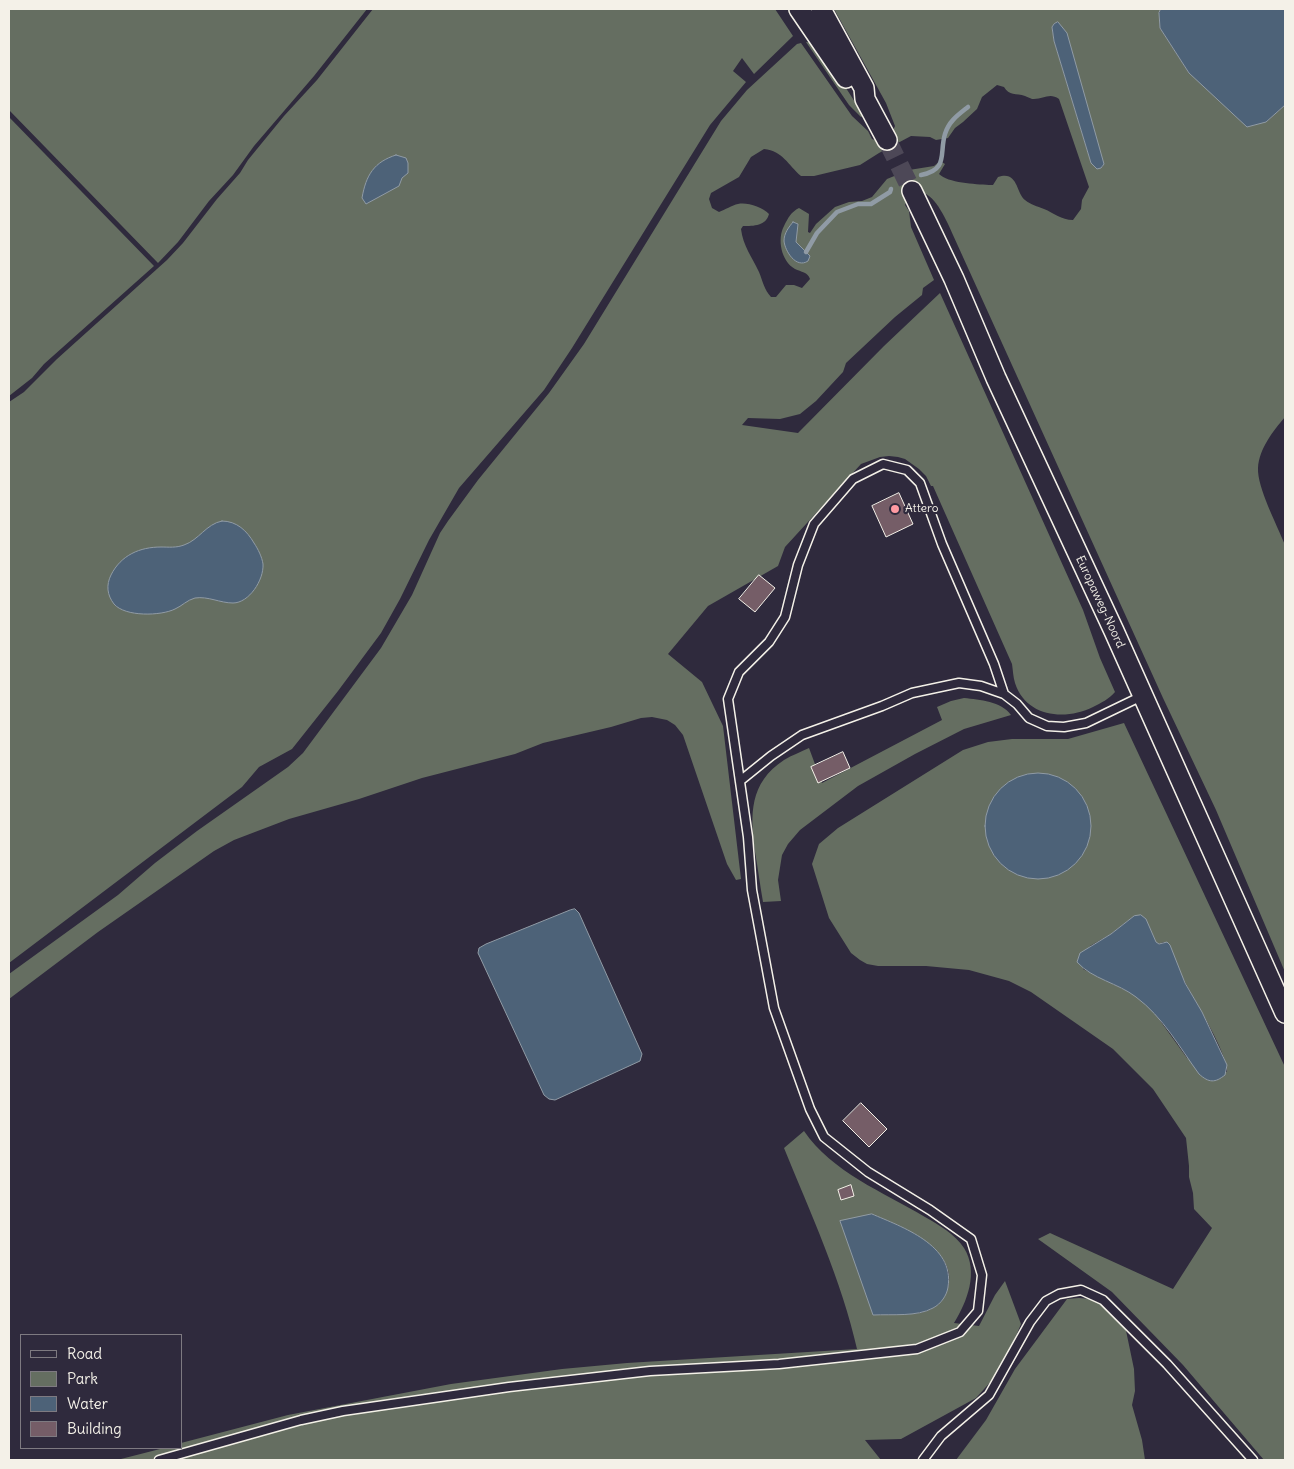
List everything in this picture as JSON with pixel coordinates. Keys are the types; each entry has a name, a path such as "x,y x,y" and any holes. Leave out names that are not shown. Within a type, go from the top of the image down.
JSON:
{"street":[{"path":"799,9 843,72 855,93 865,99"},
{"path":"820,9 864,88 865,99 887,140"},
{"name":"Europaweg-Noord","path":"912,191 954,279 996,378 1110,622 1285,1013"}],"lane":[{"path":"158,1460 301,1420 343,1411 509,1387 622,1374 779,1364 917,1349 960,1332 978,1311 982,1275 971,1239 930,1210 868,1172 824,1138 810,1109 774,1008 752,890 748,837 728,699 739,672 769,642 785,617 798,565 814,524 853,479 883,464 907,470 920,483 942,544 994,664 1004,694"},
{"path":"740,780 802,735 912,693 959,683 981,686 1004,694 1017,704 1029,718 1047,726 1064,727 1086,724 1142,696"},
{"path":"923,1460 941,1436 989,1395 1030,1322 1046,1301 1059,1294 1081,1290 1103,1300 1167,1364 1253,1460"}],"green space":[{"path":"9,9 367,9 314,76 254,146 233,175 209,201 178,242 158,263 9,110"},
{"path":"373,9 775,9 793,36 754,74 742,58 733,71 746,82 710,125 544,390 459,488 429,540 381,633 292,749 259,767 242,787 9,963 9,402 24,392 57,359 167,260 183,243 240,173 248,160 317,80"},
{"path":"834,9 1161,9 1159,13 1160,28 1189,73 1266,122 1285,105 1285,417 1271,434 1264,447 1258,468 1264,495 1285,545 1285,972 1216,810 1163,698 948,224 932,198 922,193 907,200 905,205 909,211 911,227 934,280 923,288 922,295 895,317 846,363 843,372 816,401 800,414 780,419 748,418 742,425 798,433 884,346 940,293 1083,610 1100,658 1115,692 1110,697 1082,711 1059,715 1037,709 1028,703 1020,694 1015,683 1012,664 933,486 931,486 926,476 919,469 905,459 889,456 880,457 861,464 785,547 778,566 708,606 668,654 702,682 723,726 741,879 736,880 727,864 683,735 675,725 667,720 652,717 641,718 543,743 515,754 422,778 359,799 289,819 234,840 214,851 98,932 9,999 9,974 118,895 155,863 288,767 303,753 381,648 412,595 440,533 448,521 478,480 549,393 584,344 721,121 747,90 797,44 801,43 852,116 868,131 872,139 878,141 891,135 895,126 886,103","holes":["1058,22 1103,166 1101,168 1095,167 1091,163 1054,41 1052,27","997,85 1004,87 1010,93 1032,99 1049,96 1059,99 1089,187 1082,200 1081,209 1073,220 1061,218 1027,202 1022,197 1016,183 1009,177 998,177 993,185 955,181 943,177 939,174 945,164 940,161 934,166 909,170 887,179 872,197 835,207 816,224 810,233 808,232 809,214 799,208 794,211 788,218 782,231 782,249 786,261 795,269 806,274 810,279 802,288 786,285 776,297 771,297 746,246 741,229 743,226 762,223 769,214 750,204 736,205 719,212 712,208 709,199 711,193 739,177 751,157 764,149 771,150 781,156 801,176 814,176 860,165 911,136 930,137 936,140 948,138 955,128 977,109 982,97"]},
{"path":"806,42 817,43 864,116 861,117 849,105"},
{"path":"9,117 154,266 44,364 32,378 9,396"},
{"path":"964,698 996,704 1007,710 1011,715 964,729 858,786 800,830 788,844 782,855 778,880 781,901 763,902 752,825 754,801 758,789 772,769 787,758 809,748 822,783 942,720 937,707"},
{"path":"1124,723 1285,1067 1285,1460 1264,1460 1183,1365 1112,1292 1038,1239 1050,1233 1173,1289 1212,1228 1194,1209 1186,1138 1153,1089 1113,1049 1031,992 1009,981 969,970 926,966 878,966 867,964 860,960 851,953 829,918 812,864 819,844 838,828 963,750 988,742 1012,739 1068,739","holes":["1134,916 1158,944 1164,942 1167,947 1217,1040 1226,1063 1227,1072 1187,1058 1151,1008 1135,995 1083,969 1090,946 1111,934"]},
{"path":"804,1131 829,1158 844,1170 936,1223 956,1238 964,1248 971,1267 970,1287 954,1323 979,1326 995,1295 1005,1281 1021,1324 1002,1369 976,1398 901,1439 865,1440 881,1460 117,1460 160,1449 182,1449 182,1443 288,1415 451,1384 562,1369 627,1363 857,1349 843,1298 815,1222 784,1148","holes":["894,1224 935,1250 943,1259 948,1269 949,1280 946,1293 937,1305 923,1312 873,1315"]},
{"path":"1067,1299 1103,1300 1124,1321 1134,1369 1135,1391 1132,1405 1142,1440 1145,1460 956,1460 986,1420 1015,1369"}],"water":[{"path":"1161,9 1285,9 1285,105 1266,122 1247,127 1189,73 1160,28 1159,13"},
{"path":"1058,22 1067,33 1104,164 1101,168 1097,169 1091,163 1054,41 1052,27"},
{"path":"396,155 406,158 408,173 402,178 399,186 366,204 362,198 372,170 382,161"},
{"path":"793,222 798,224 796,242 810,256 808,261 804,263 795,261 785,245 785,235"},
{"path":"222,521 237,525 245,531 262,559 263,570 261,577 254,590 245,599 233,603 195,598 178,608 152,614 126,611 114,604 109,594 108,582 115,568 126,557 153,547 184,545 194,540 211,525"},
{"path":"1038,773 1058,777 1075,789 1087,806 1091,826 1087,846 1075,863 1058,875 1038,879 1018,875 1001,863 989,846 985,826 989,806 1001,789 1018,777"},
{"path":"575,909 579,913 642,1054 640,1061 555,1100 549,1099 544,1095 478,953 479,948 486,944"},
{"path":"1141,915 1146,919 1156,942 1159,944 1167,942 1170,945 1185,983 1202,1012 1227,1065 1225,1075 1218,1079 1212,1081 1199,1074 1170,1033 1146,1005 1129,992 1090,973 1077,962 1080,953 1111,934 1134,916"},
{"path":"872,1214 911,1232 935,1249 943,1260 948,1272 948,1287 939,1304 920,1313 873,1315 840,1221"}],"building":[{"path":"899,493 913,524 886,537 872,506"},
{"path":"759,575 775,588 755,612 739,599"},
{"path":"843,752 850,768 818,783 811,767"},
{"path":"861,1103 887,1129 869,1147 843,1121"},
{"path":"851,1185 854,1196 841,1200 838,1190"}],"waterway":[{"path":"921,175 930,173 939,165 947,129 954,119 968,107"},
{"path":"806,252 817,233 837,212 858,204 871,204 890,192 891,189"}],"tunnel":[{"path":"887,140 912,191"}],"place":[{"name":"Attero","path":"895,509"}]}
